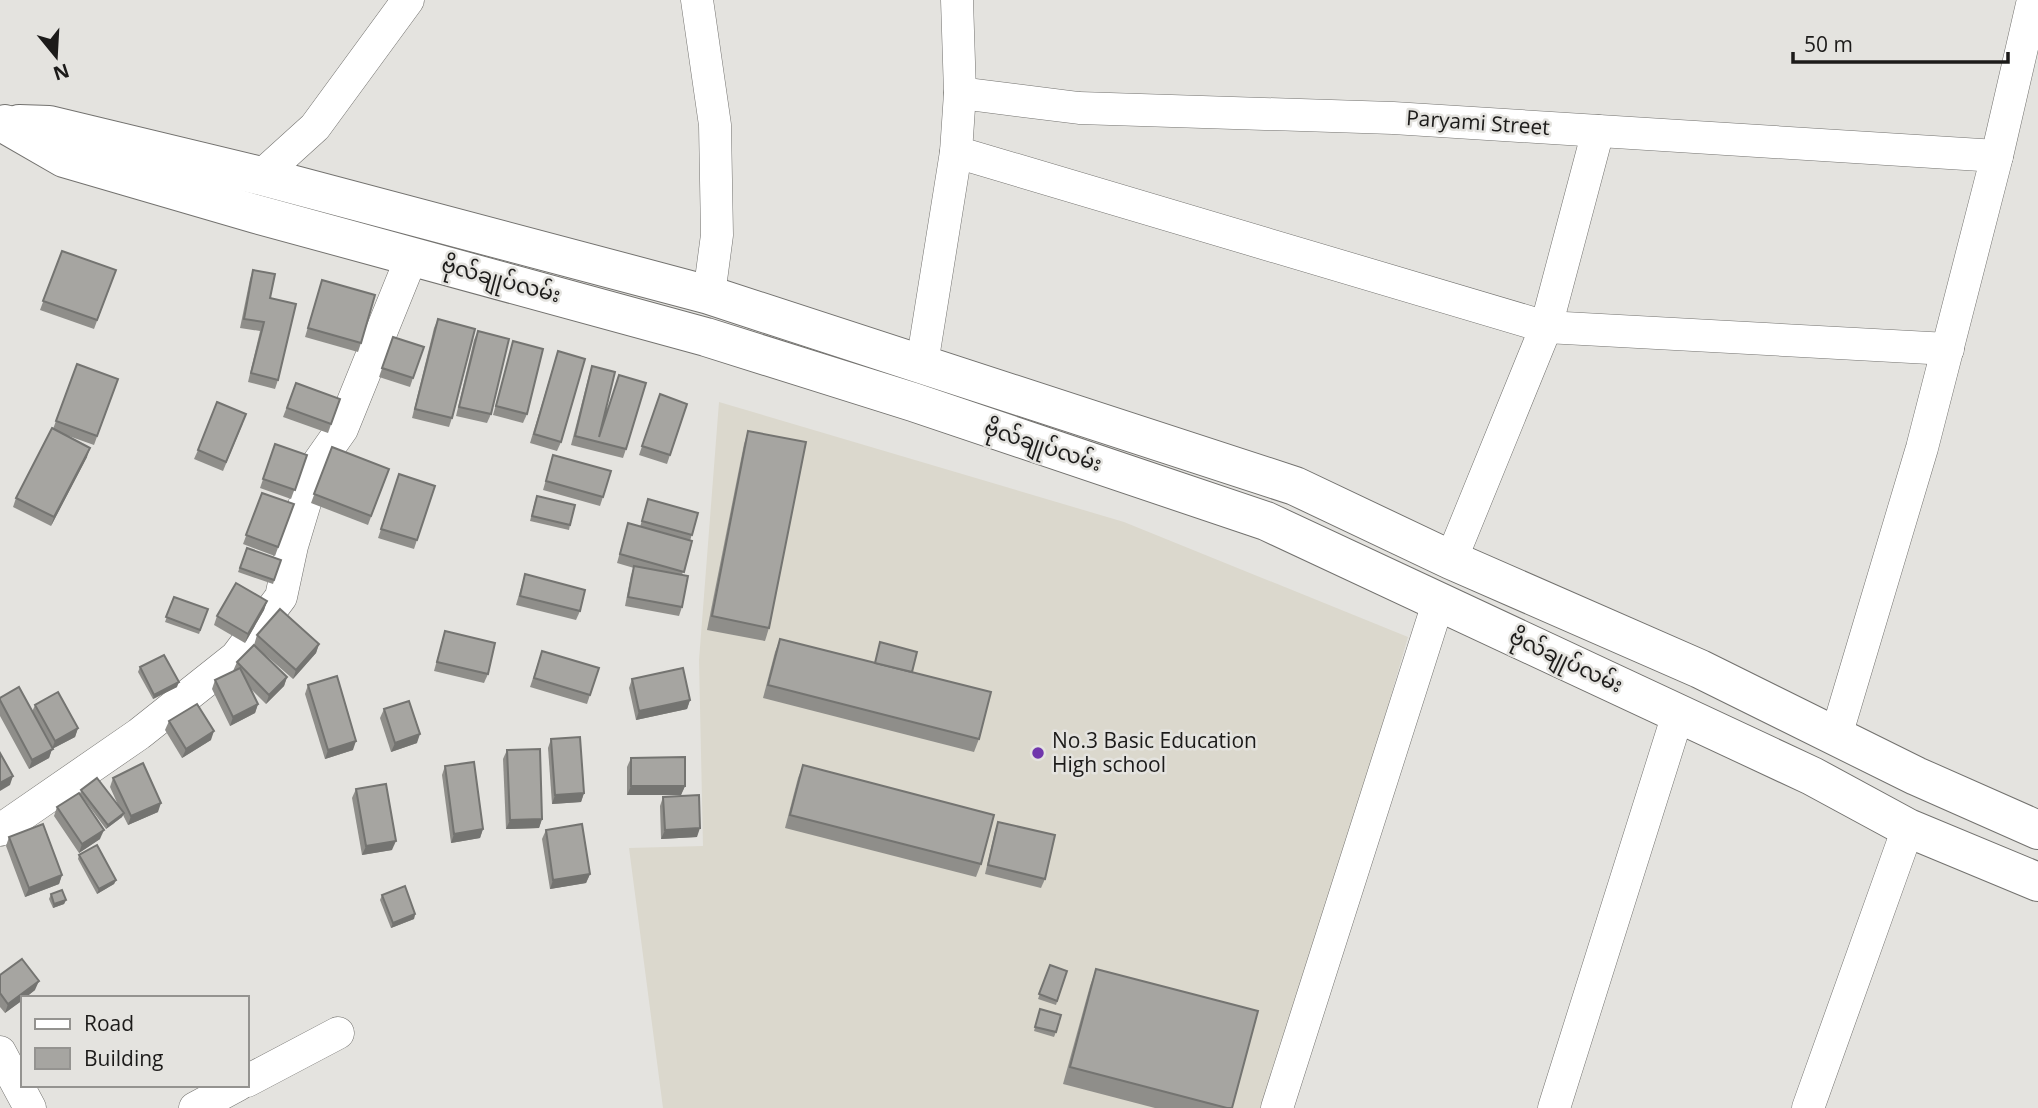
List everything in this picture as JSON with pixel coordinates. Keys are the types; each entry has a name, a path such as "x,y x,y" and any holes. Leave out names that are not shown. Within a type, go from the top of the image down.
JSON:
{"main road":[{"name":"ဗိုလ်ချုပ်လမ်း","path":"3,123 49,125 261,176 709,295 1295,486 1451,560 1700,668 1916,776 2038,830"},
{"name":"ဗိုလ်ချုပ်လမ်း","path":"3,123 64,158 706,337 913,402 1266,521 1812,776 1908,828 2038,882"}],"street":[{"path":"261,176 315,128 408,0"},
{"path":"697,0 715,125 717,235 709,295"},
{"path":"922,364 956,152 960,93 957,0"},
{"path":"1836,736 1923,448 2034,0"},
{"name":"Paryami Street","path":"960,93 1079,108 1393,118 1997,156"},
{"path":"1451,560 1546,327 1598,131"},
{"path":"956,152 1546,327 1948,349"},
{"path":"0,830 139,734 236,657 281,597 292,546 316,466 342,429 412,256"},
{"path":"1277,1108 1439,600"},
{"path":"1554,1108 1678,714"},
{"path":"1808,1108 1908,828"},
{"path":"248,1080 338,1033"},
{"path":"0,1052 30,1108"},
{"path":"195,1108 234,1087"}],"shaded area":[{"name":"No.3 Basic Education High school","path":"719,402 1124,522 1408,637 1271,1108 663,1108 629,848 703,846 699,660"}],"building":[{"path":"62,251 116,270 97,320 43,301"},
{"path":"253,270 275,274 270,298 296,304 278,380 251,373 264,322 244,319"},
{"path":"322,280 375,295 361,343 308,328"},
{"path":"438,319 475,329 452,418 415,409"},
{"path":"478,331 509,339 491,414 459,407"},
{"path":"393,337 424,347 413,378 382,368"},
{"path":"513,341 543,349 527,414 496,406"},
{"path":"558,351 585,359 561,442 534,434"},
{"path":"77,364 118,379 97,436 56,421"},
{"path":"592,366 615,372 599,437 619,375 646,383 626,449 575,436"},
{"path":"296,383 340,399 331,424 287,408"},
{"path":"660,394 687,404 670,455 642,446"},
{"path":"217,402 246,414 226,462 198,450"},
{"path":"52,428 90,448 54,517 16,498"},
{"path":"748,431 806,442 769,628 712,616"},
{"path":"275,444 307,455 295,490 263,479"},
{"path":"332,447 389,469 371,516 314,494"},
{"path":"553,455 611,471 603,497 546,481"},
{"path":"399,474 435,486 417,540 381,529"},
{"path":"262,493 294,504 278,547 246,535"},
{"path":"537,496 575,505 570,525 532,516"},
{"path":"648,499 698,513 692,535 642,521"},
{"path":"628,523 692,541 684,572 620,554"},
{"path":"247,548 281,560 274,580 240,568"},
{"path":"634,566 688,576 682,607 628,597"},
{"path":"525,574 585,590 580,611 520,596"},
{"path":"236,583 267,601 248,634 217,616"},
{"path":"174,597 208,609 200,630 166,617"},
{"path":"280,609 319,644 296,670 257,635"},
{"path":"445,631 495,643 488,674 437,662"},
{"path":"780,639 991,692 979,739 768,685"},
{"path":"880,642 917,652 912,672 875,663"},
{"path":"254,645 287,677 269,695 237,662"},
{"path":"542,651 599,668 590,695 534,678"},
{"path":"164,655 179,682 154,695 140,667"},
{"path":"240,668 258,704 233,717 215,680"},
{"path":"683,668 690,700 639,711 632,679"},
{"path":"337,676 356,741 328,750 308,685"},
{"path":"19,687 53,749 32,760 0,700"},
{"path":"58,692 78,728 55,741 35,705"},
{"path":"409,701 420,734 395,743 384,709"},
{"path":"197,704 214,731 186,749 169,721"},
{"path":"580,737 584,793 555,795 551,739"},
{"path":"540,749 542,819 510,820 507,750"},
{"path":"0,753 13,776 0,783"},
{"path":"685,757 685,786 631,786 631,758"},
{"path":"474,762 483,829 454,834 445,766"},
{"path":"143,763 161,803 131,816 113,778"},
{"path":"803,765 994,815 981,864 790,815"},
{"path":"97,778 124,813 108,825 81,790"},
{"path":"386,784 396,841 366,846 356,789"},
{"path":"79,793 104,830 82,844 57,807"},
{"path":"699,795 700,828 665,830 663,797"},
{"path":"998,822 1055,835 1045,879 988,865"},
{"path":"43,824 62,875 29,888 9,837"},
{"path":"582,824 590,874 553,880 546,830"},
{"path":"97,845 116,880 99,889 79,855"},
{"path":"405,886 415,914 393,923 382,895"},
{"path":"62,890 66,900 54,904 51,894"},
{"path":"22,959 39,981 8,1004 0,993 0,975"},
{"path":"1050,965 1067,971 1057,1001 1039,994"},
{"path":"1096,969 1258,1011 1232,1108 1070,1067"},
{"path":"1040,1009 1061,1015 1056,1032 1035,1027"}],"place":[{"name":"No.3 Basic Education High school","path":"1038,753"}]}
